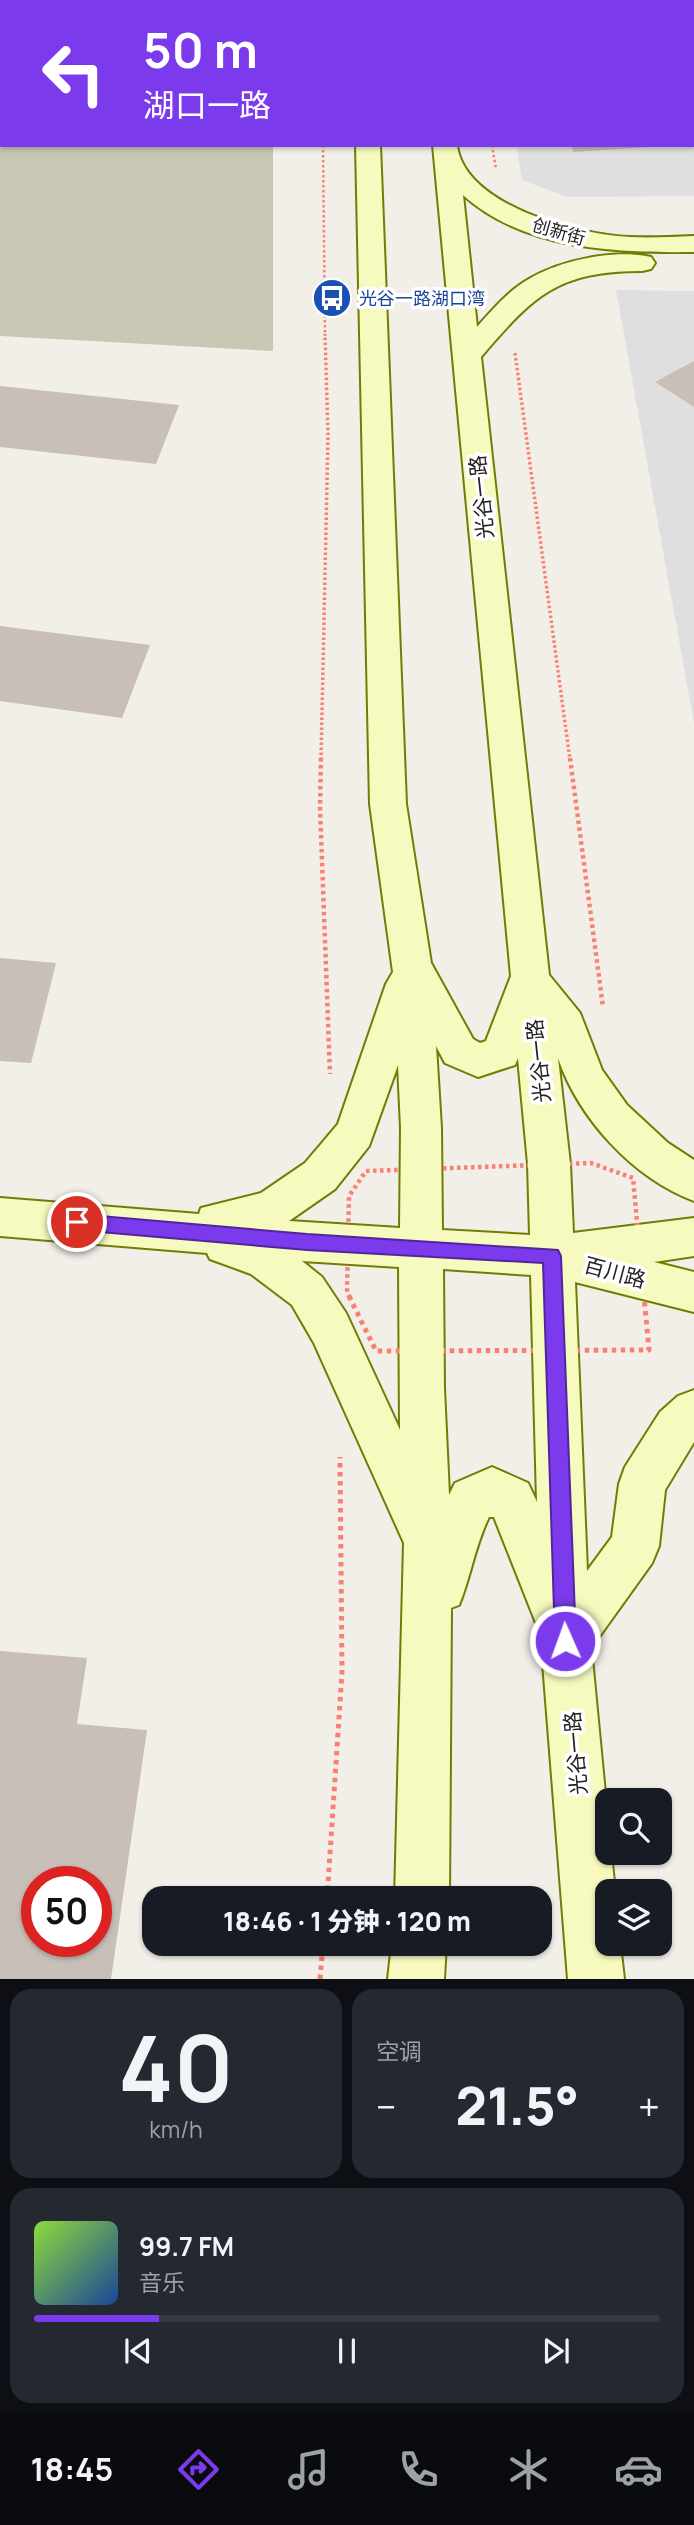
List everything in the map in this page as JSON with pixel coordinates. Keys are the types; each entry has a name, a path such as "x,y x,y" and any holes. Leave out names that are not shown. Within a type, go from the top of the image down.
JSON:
{"main road":[{"path":"368,147 388,804 412,963 421,1168 421,1350 428,1544 422,1886"},
{"name":"创新街","path":"446,152 474,192 508,215 561,234 597,242 628,245 694,244"},
{"name":"光谷一路","path":"446,152 549,1164 565,1641 596,1979"},
{"name":"创新街","path":"467,356 529,289 559,276 628,262 694,264"},
{"path":"412,963 459,1051 478,1060 501,1053 529,978"},
{"path":"180,1230 271,1210 320,1176 355,1133 412,963"},
{"path":"529,978 566,1025 585,1078 613,1117 653,1156 694,1182"},
{"path":"0,1217 307,1242 552,1256"},
{"path":"180,1230 265,1259 307,1291 330,1328 428,1544"},
{"name":"百川路","path":"552,1256 694,1237"},
{"name":"百川路","path":"552,1256 694,1292"},
{"path":"565,1641 635,1546 642,1484 676,1428 694,1412"},
{"path":"427,1647 455,1534 472,1500 492,1491 510,1500 526,1532 565,1641"},
{"path":"416,1979 418,1956"}],"path":[{"path":"323,147 328,435 320,807 330,1083"},
{"path":"515,353 604,1015"},
{"path":"366,1171 590,1163 633,1178"},
{"path":"358,1315 376,1351 649,1350"},
{"path":"328,1886 342,1672 340,1455"},
{"path":"320,1979 322,1956"}],"shaded area":[{"path":"0,147 273,147 273,351 0,336"},
{"path":"516,147 694,147 694,196 567,197 522,180"},
{"path":"616,290 694,291 694,723"}],"building":[{"path":"572,147 649,147 573,152"},
{"path":"694,361 694,407 655,382"},
{"path":"0,386 179,405 156,464 0,447"},
{"path":"0,626 150,645 122,718 0,701"},
{"path":"0,958 56,963 31,1063 0,1061"},
{"path":"0,1651 87,1658 77,1724 147,1730 111,1979 0,1979"}],"place":[{"name":"光谷一路湖口湾","path":"332,298"}],"route":[{"path":"77,1222 307,1242 552,1256 565,1641"}]}
